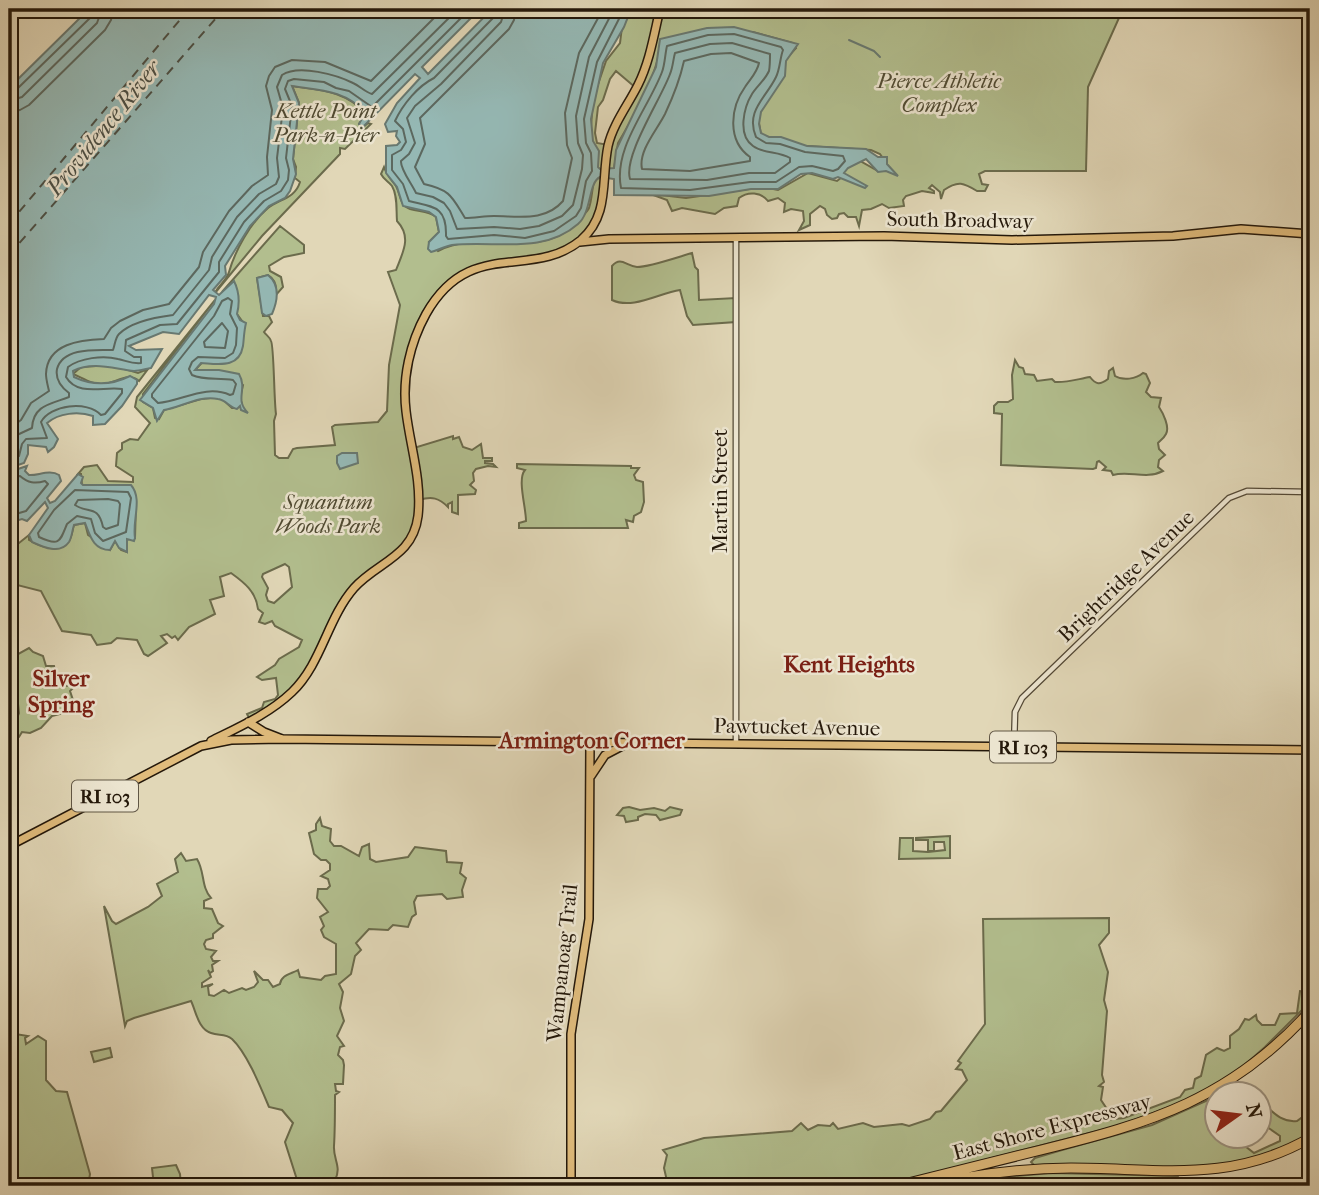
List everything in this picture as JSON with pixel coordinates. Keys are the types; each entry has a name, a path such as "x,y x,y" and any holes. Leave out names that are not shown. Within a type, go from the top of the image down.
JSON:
{"highway":[{"name":"East Shore Expressway","path":"896,1186 1113,1132 1160,1117 1237,1076 1277,1044 1310,1011"},
{"name":"East Shore Expressway","path":"924,1186 979,1175 1038,1169 1215,1170 1262,1159 1310,1138"}],"main road":[{"path":"246,723 264,714 291,693 306,676 341,607 354,588 391,560 412,535 418,517 418,495 416,463 406,409 407,373 415,336 429,309 443,291 465,273 491,264 552,254 578,242 595,224 603,202 610,140 643,74 660,9"},
{"path":"595,224 609,239"},
{"name":"South Broadway","path":"578,242 609,239 884,236 1028,240 1173,236 1241,229 1310,234"},
{"path":"264,714 260,722 264,732"},
{"name":"Pawtucket Avenue","path":"246,723 280,740"},
{"name":"Pawtucket Avenue","path":"246,723 260,734 280,740"},
{"name":"RI 103","path":"201,746 246,723"},
{"name":"Pawtucket Avenue","path":"9,846 201,746 231,740 1310,750"},
{"name":"Wampanoag Trail","path":"571,1186 570,1034 588,922 590,743"},
{"path":"590,780 605,755 630,743"}],"street":[{"name":"Martin Street","path":"736,238 736,743"},
{"name":"Brightridge Avenue","path":"1014,747 1015,712 1022,698 1229,498 1247,491 1310,492"}],"green space":[{"name":"Pierce Athletic Complex","path":"633,9 1123,9 1088,87 1086,171 985,171 979,174 982,184 988,185 985,191 957,184 944,190 941,199 940,192 932,185 929,188 934,193 922,191 906,196 903,200 904,206 889,208 882,204 862,210 859,226 856,217 848,217 844,213 832,219 820,206 810,214 810,225 799,230 804,221 803,211 791,209 784,212 785,203 778,198 768,201 758,194 746,194 739,198 737,206 724,208 715,214 682,208 672,211 667,200 656,196 686,198 763,187 778,190 808,173 837,181 842,177 842,170 860,161 878,171 885,171 887,164 880,154 871,150 808,146 804,149 761,135 758,117 782,63 796,48 793,43 753,32 661,49 651,81 618,143 614,169 597,170 590,140 593,99 606,61 620,43 622,27","holes":["616,71 636,88 608,145 597,143 595,133 598,107 610,79"]},
{"name":"Kettle Point Park-n-Pier","path":"292,86 322,90 350,100 366,114 359,124 362,128 368,123 371,124 345,149 340,148 340,154 262,236 215,293 228,275 239,246 255,221 268,208 298,188 300,182 295,178 296,167 293,159 299,103"},
{"name":"Squantum Woods Park","path":"384,167 406,207 436,217 439,232 429,242 438,251 474,242 530,243 564,233 589,208 594,181 600,177 604,178 593,224 573,244 538,257 490,264 446,288 417,334 406,393 414,448 453,436 453,439 459,437 463,447 472,450 481,444 483,458 492,458 492,461 485,463 496,467 476,469 473,473 474,481 470,485 476,490 475,494 458,495 458,514 452,512 452,502 448,507 435,499 419,500 410,541 360,582 297,687 250,720 247,714 262,708 264,702 275,699 278,695 276,678 262,680 257,677 299,647 302,640 275,626 272,621 265,624 259,622 263,613 258,609 252,593 231,573 220,577 224,596 210,600 215,614 189,627 178,640 167,634 161,636 167,643 148,656 144,654 137,640 117,638 111,643 97,645 91,635 62,631 41,591 17,585 15,578 9,574 9,551 29,535 29,540 39,545 59,548 69,540 74,525 85,523 88,535 110,550 115,541 121,550 127,552 127,539 135,538 136,503 121,485 82,485 81,474 78,474 84,467 97,465 108,481 133,482 133,477 116,466 117,453 122,449 122,443 130,439 138,440 150,423 135,407 137,397 215,300 143,394 143,402 153,408 155,418 159,419 164,410 201,399 220,397 232,408 242,404 240,398 243,385 209,372 194,371 242,321 237,314 236,286 232,282 222,292 280,226 304,245 304,253 284,257 269,266 270,271 281,277 283,287 276,295 275,283 268,275 257,278 263,316 269,316 272,322 264,332 270,340 273,352 275,455 288,458 293,449 335,445 332,427 335,425 378,422 387,411 389,365 400,305 388,272 396,270 405,239 402,227 397,221 394,190 381,174","holes":["285,564 289,567 292,587 274,603 268,601 268,588 263,574"]},
{"path":"692,253 698,270 699,300 736,298 736,322 693,325 687,316 680,290 637,302 620,303 612,300 612,266 615,263 642,267"},
{"path":"1015,360 1025,374 1034,375 1037,381 1052,379 1055,382 1063,382 1090,377 1100,383 1108,379 1109,371 1113,368 1115,376 1126,379 1146,374 1150,383 1146,392 1151,397 1161,398 1159,407 1167,424 1166,434 1158,443 1159,449 1165,455 1159,460 1158,467 1163,471 1150,475 1113,475 1111,471 1103,470 1106,467 1099,461 1093,469 1001,465 1002,414 994,413 994,406 998,402 1013,399 1012,375"},
{"path":"111,365 138,373 148,369 139,381 127,377 104,384 73,374 81,367"},
{"path":"517,464 639,468 634,475 636,480 643,482 644,502 641,512 634,516 633,522 626,520 628,528 519,528 519,523 526,521 522,486 525,470 517,468"},
{"path":"29,648 43,656 46,666 54,666 56,678 65,686 76,685 70,691 73,700 80,705 71,711 52,716 41,728 30,733 22,732 9,743 9,719 17,718 19,713 17,695 9,694 9,659"},
{"path":"670,807 682,810 680,815 660,820 656,815 645,814 638,817 638,820 626,822 624,816 617,815 623,808 640,810 654,808 665,811"},
{"path":"320,818 322,826 331,829 330,841 334,846 341,846 359,856 362,847 369,844 370,859 376,862 408,857 415,847 446,851 447,862 462,863 460,873 466,878 463,897 447,899 442,894 417,896 414,902 416,914 408,927 393,925 388,930 369,929 356,943 361,950 355,956 351,974 339,984 343,992 340,1008 344,1021 337,1036 344,1046 340,1047 338,1055 344,1065 343,1084 335,1084 336,1091 339,1092 335,1095 334,1151 337,1175 335,1180 326,1180 323,1186 299,1186 285,1142 293,1123 282,1110 269,1107 238,1045 229,1037 211,1033 203,1028 191,1001 134,1018 127,1021 125,1026 104,906 116,924 148,907 162,896 157,884 178,872 175,859 181,853 186,861 197,859 211,898 204,901 204,908 212,909 218,923 223,926 204,944 206,949 216,951 211,957 213,961 218,961 212,965 213,971 210,973 208,970 211,977 202,983 202,987 213,984 208,987 209,995 214,996 224,990 229,993 254,987 258,982 254,971 263,980 268,980 273,987 298,970 300,977 321,980 325,976 336,974 336,944 324,937 321,930 324,926 320,917 328,912 317,898 318,889 327,889 330,886 328,879 321,876 330,870 330,864 314,854 309,833 316,830"},
{"path":"950,836 950,858 899,859 900,838 913,838 913,851 928,852 945,850 944,842 934,842 934,851 928,851 928,840 916,838"},
{"path":"1109,918 1109,933 1099,945 1108,972 1104,1000 1107,1011 1102,1075 1104,1082 1099,1086 1103,1087 1101,1100 1109,1112 1104,1120 1124,1118 1180,1097 1185,1090 1193,1088 1195,1079 1201,1076 1206,1055 1217,1048 1224,1051 1230,1048 1230,1036 1239,1029 1245,1019 1249,1020 1256,1015 1262,1025 1275,1025 1280,1014 1297,1013 1300,991 1308,992 1310,987 1310,1002 1265,1047 1223,1080 1204,1080 1204,1091 1184,1102 1117,1126 883,1186 651,1186 648,1182 652,1180 654,1185 667,1181 664,1168 667,1155 663,1150 704,1138 792,1131 801,1123 808,1130 818,1125 830,1126 833,1123 838,1129 863,1123 874,1127 902,1124 909,1126 930,1119 936,1112 941,1111 967,1080 962,1070 956,1069 961,1063 958,1061 985,1024 983,919"},
{"path":"9,1033 28,1036 25,1038 26,1044 38,1036 46,1041 46,1080 56,1091 67,1092 90,1174 88,1186 9,1186"},
{"path":"110,1048 112,1057 94,1062 91,1052"},
{"path":"1204,1102 1204,1150 1250,1150 1254,1153 1274,1150 1274,1144 1280,1141 1280,1136 1274,1132 1274,1113 1291,1121 1310,1114 1310,1134 1277,1152 1211,1168 1034,1165 1031,1162 1035,1158 1152,1125"},
{"path":"176,1165 181,1186 154,1186 152,1168"},
{"path":"1051,1173 1178,1176 1172,1186 942,1186 991,1178"}],"water":[{"name":"Providence River","path":"89,9 480,9 422,67 428,74 492,9 631,9 603,63 591,119 593,141 599,151 600,169 614,168 616,150 656,67 660,39 707,28 734,27 798,44 786,61 785,76 761,112 761,133 807,146 866,149 878,157 887,157 887,164 898,176 886,171 878,172 866,159 844,173 867,186 865,188 838,177 833,179 812,173 801,174 778,189 751,189 709,196 614,195 614,179 600,177 593,185 582,219 564,234 534,243 452,245 431,252 428,249 429,242 439,232 436,217 429,212 403,206 397,187 386,173 386,146 400,142 396,136 397,131 388,132 385,124 397,103 420,78 415,74 362,128 359,124 365,113 350,100 332,92 292,86 299,103 293,159 296,174 290,191 285,198 269,206 250,226 225,266 226,275 213,290 219,295 234,281 236,285 239,297 237,314 240,320 246,323 241,353 232,362 201,363 195,370 219,370 239,374 242,385 241,399 248,413 241,410 240,406 237,409 211,398 164,410 157,421 153,408 140,400 214,304 216,297 209,295 179,334 163,332 129,346 136,350 162,349 151,368 134,371 88,366 73,371 74,377 88,382 109,383 130,376 137,380 137,384 105,424 93,425 93,416 81,414 63,415 47,423 58,439 54,447 48,452 46,447 28,445 24,463 9,468 9,88"},
{"path":"268,275 275,283 277,298 272,314 266,316 262,313 257,278"},
{"path":"342,453 357,453 358,463 340,469 337,456"},
{"path":"27,466 25,471 29,475 59,475 61,481 47,498 50,503 55,501 78,474 83,477 83,485 131,485 137,503 135,538 134,541 127,539 127,552 119,548 115,541 110,550 96,545 85,523 74,525 69,542 61,548 51,549 32,542 29,535 48,508 45,502 27,521 22,519 9,523 9,472"}],"waterway":[{"path":"849,40 874,51 880,57"}],"ferry route":[{"path":"9,224 189,9"},
{"path":"9,255 224,9"}],"district":[{"name":"Kent Heights","path":"849,664"},
{"name":"Silver Spring","path":"61,691"},
{"name":"Armington Corner","path":"592,740"}]}
